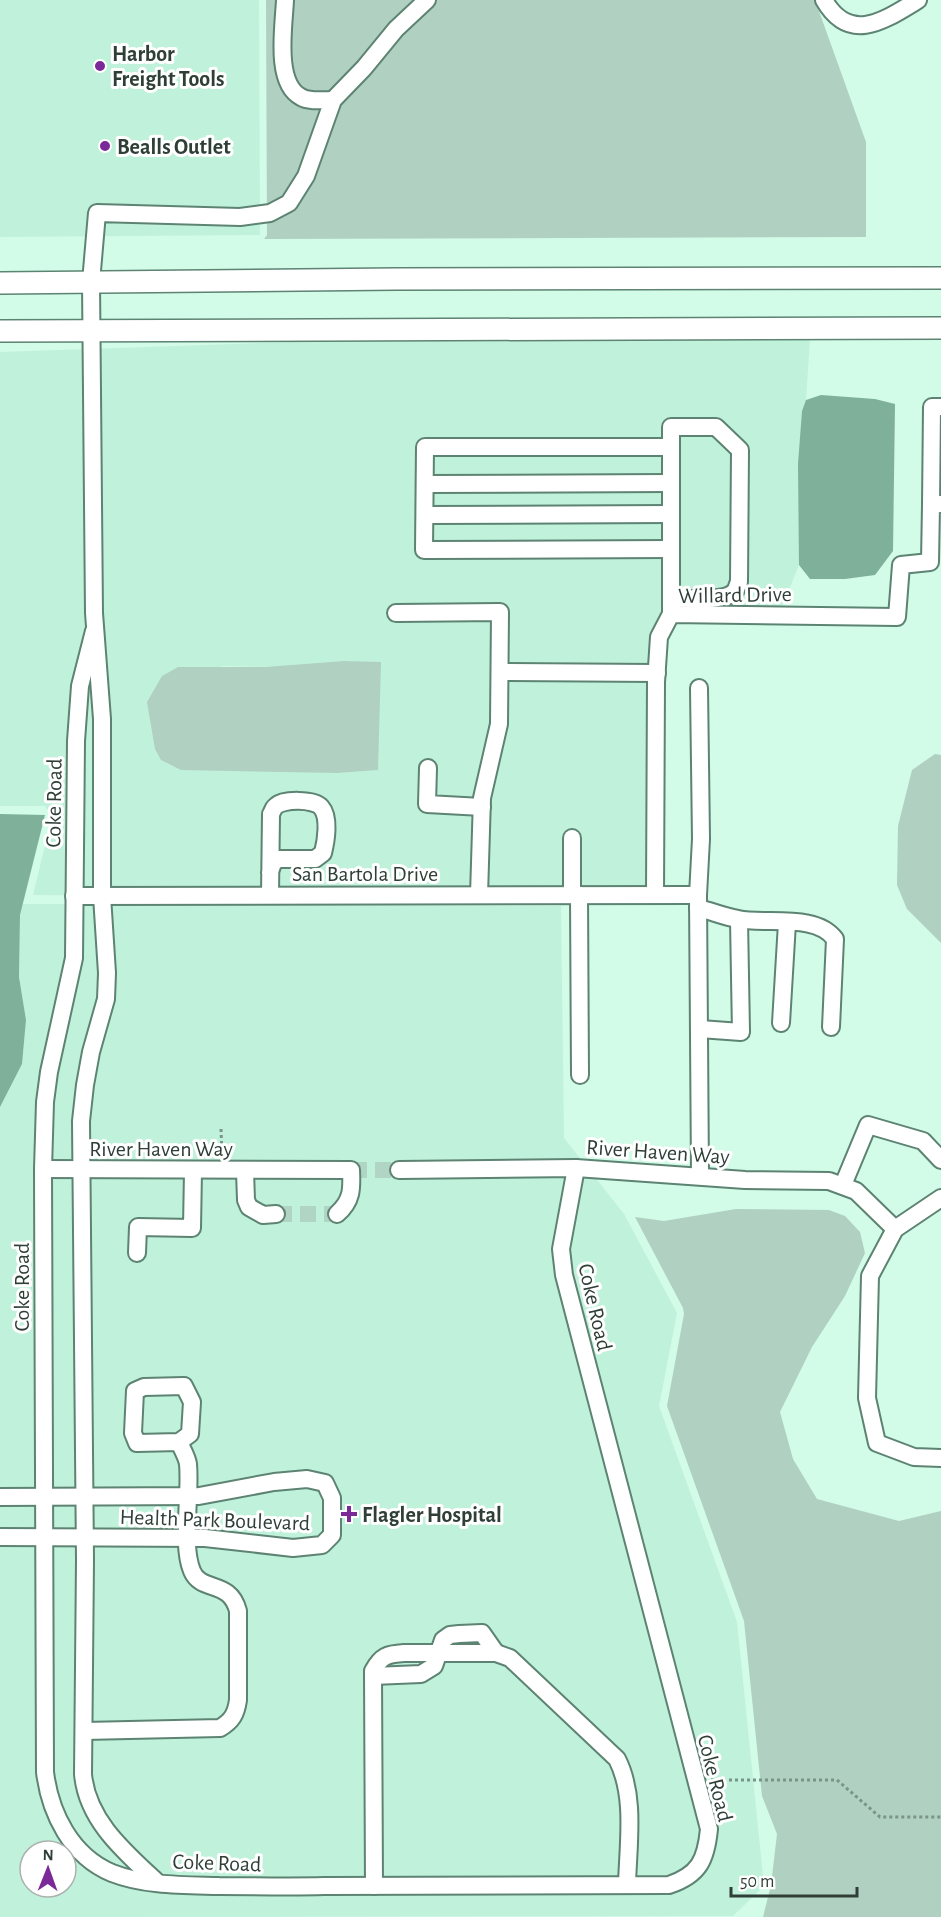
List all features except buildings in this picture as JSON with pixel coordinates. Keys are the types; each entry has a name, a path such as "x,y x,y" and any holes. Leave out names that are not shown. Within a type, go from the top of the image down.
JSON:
{"main road":[{"path":"0,284 396,279 941,278"},
{"path":"0,331 941,328"}],"street":[{"path":"285,0 283,56 287,80 302,98 333,100 364,68 396,29 427,0"},
{"path":"824,0 830,11 850,24 872,25 918,0"},
{"name":"Coke Road","path":"158,1882 122,1849 96,1815 84,1784 81,1121 91,1052 106,999 107,973 102,896 102,719 94,631 91,282 97,213 240,217 270,213 289,203 306,176 333,100"},
{"path":"936,504 932,407 941,407"},
{"path":"671,427 717,427 740,450 739,582 734,592 716,599 671,606 671,483 671,427"},
{"path":"671,447 425,447 424,550 671,549"},
{"path":"425,484 671,483"},
{"name":"Willard Drive","path":"655,895 657,673 659,637 671,606 897,616 901,565 930,561 936,504"},
{"path":"425,515 671,514"},
{"path":"396,613 500,612 499,724 482,798 479,895"},
{"name":"Coke Road","path":"94,631 80,686 76,741 74,958 49,1072 45,1102 43,1169 45,1772 47,1792 53,1812 62,1828 79,1849 95,1863 111,1873 131,1879 177,1885 282,1887 669,1885 692,1874 700,1865 707,1847 709,1829 694,1780 564,1275 561,1249 576,1168"},
{"path":"501,672 657,673"},
{"path":"699,688 700,1176"},
{"path":"428,768 427,804 482,807"},
{"path":"270,872 273,863 278,859 315,860 323,853 325,814 322,808 309,802 288,801 276,805 272,814 270,872 270,895"},
{"path":"572,838 580,1075"},
{"name":"San Bartola Drive","path":"74,896 655,895 698,902 740,920 814,924 830,932 835,939 831,1027"},
{"path":"700,1029 741,1032 740,920"},
{"path":"781,1023 787,923"},
{"path":"843,1185 868,1125 923,1141 941,1160"},
{"name":"River Haven Way","path":"399,1170 576,1168 745,1180 829,1181 855,1191 896,1229"},
{"name":"River Haven Way","path":"43,1169 351,1170 352,1192 347,1205 337,1214"},
{"path":"137,1252 138,1227 192,1228 193,1171"},
{"path":"245,1171 246,1200 249,1207 263,1215 276,1214"},
{"path":"941,1198 896,1229 870,1276 867,1398 877,1443 914,1457 941,1458"},
{"path":"184,1386 192,1402 190,1434 179,1442 136,1443 132,1433 135,1391 144,1387 184,1386"},
{"path":"84,1731 220,1728 230,1722 236,1711 238,1611 236,1601 228,1592 202,1582 193,1574 188,1559 188,1462 179,1442"},
{"name":"Health Park Boulevard","path":"0,1497 199,1496 274,1482 307,1479 325,1483 332,1498 332,1535 322,1545 293,1548 188,1538 0,1537"},
{"path":"374,1886 373,1676 379,1660 391,1654 440,1653 496,1653 510,1658 617,1759 623,1770 629,1797 627,1885"}],"path":[{"path":"221,1129 222,1157"},
{"path":"694,1780 837,1780 880,1817 941,1817"}],"shaded area":[{"path":"0,0 259,0 260,235 0,237"},
{"path":"266,0 815,0 866,142 866,237 264,239 267,235"},
{"path":"381,339 810,339 806,400 802,411 799,565 778,617 665,618 663,888 159,896 33,895 52,817 45,806 0,806 0,352","holes":["343,661 373,663 377,770 338,773 282,770 221,666 265,667"]},
{"path":"821,395 875,399 895,404 893,551 875,575 845,579 810,579 799,565 798,464 802,411 806,400"},
{"path":"343,661 381,662 378,770 338,773 181,770 161,760 155,749 147,702 162,676 178,667 265,667"},
{"path":"935,754 941,755 941,943 907,909 897,885 898,826 912,770"},
{"path":"0,814 45,815 20,915 19,977 26,1020 22,1064 0,1107"},
{"name":"Flagler Hospital","path":"23,904 561,906 564,1138 624,1214 677,1313 659,1406 737,1622 764,1886 733,1916 0,1917 0,1107 22,1064 26,1020 19,977 20,915"},
{"path":"736,1209 829,1210 845,1216 860,1232 865,1253 845,1296 812,1347 780,1412 793,1459 817,1499 899,1521 941,1511 941,1917 763,1917 771,1885 777,1834 762,1796 744,1621 667,1406 684,1314 683,1308 635,1217 664,1221"}],"tunnel":[{"path":"351,1170 399,1170"},
{"path":"276,1214 337,1214"}],"place":[{"name":"Harbor Freight Tools","path":"100,66"},
{"name":"Bealls Outlet","path":"105,146"},
{"name":"Flagler Hospital","path":"349,1514"}]}
